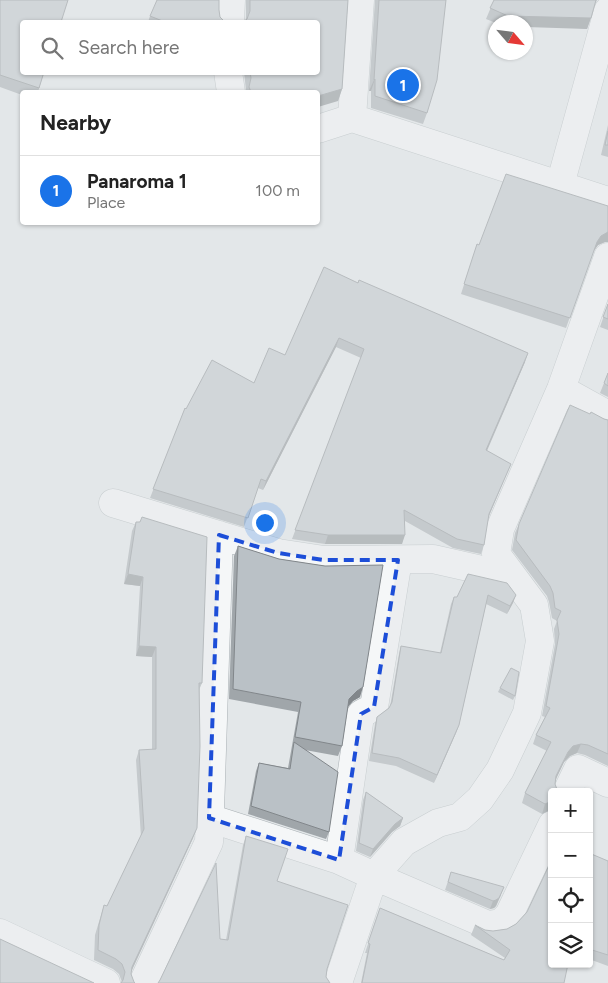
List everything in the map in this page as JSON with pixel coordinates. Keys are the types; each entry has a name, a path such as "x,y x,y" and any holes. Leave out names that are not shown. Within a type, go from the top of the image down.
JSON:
{"street":[{"path":"230,20 231,0"},
{"path":"352,118 360,0"},
{"path":"560,185 608,11"},
{"path":"228,75 231,90"},
{"path":"320,129 352,118 608,200"},
{"path":"338,983 374,876 404,842 438,823 460,817 480,799 500,770 527,713 540,641 534,605 496,554 500,528 561,389 608,257"},
{"path":"561,389 608,415"},
{"path":"113,504 278,553 324,560 432,559 513,577"},
{"path":"143,983 209,842 219,535"},
{"path":"338,860 360,716 374,707 398,560"},
{"path":"569,788 578,769 608,783"},
{"path":"209,818 338,860 488,925 501,923 509,915 548,833"},
{"path":"0,933 106,983"}],"highlighted area":[{"path":"219,535 278,553 324,560 398,560 374,707 361,714 339,860 209,818"}],"building":[{"path":"0,0 68,0 62,20 20,20 20,75 43,75 39,88 0,75"},
{"path":"157,0 219,0 220,17 223,20 160,20 150,16"},
{"path":"250,0 348,0 342,89 320,95 320,90 250,90 250,75 320,75 320,20 246,20 250,11"},
{"path":"379,0 446,0 437,80 427,113 375,96 374,80"},
{"path":"494,0 596,0 591,18 506,15 490,8"},
{"path":"608,131 608,145 605,145"},
{"path":"506,174 608,206 608,232 601,236 597,242 570,318 464,284 477,244 479,245"},
{"path":"324,267 358,283 359,280 528,353 486,450 511,464 489,514 484,545 457,539 404,510 405,535 328,535 295,530 364,349 339,338 266,481 261,479 248,518 153,489 185,408 212,360 254,383 269,348 285,355"},
{"path":"608,304 608,319 603,317"},
{"path":"608,373 608,386 604,383"},
{"path":"570,405 608,420 608,754 588,745 573,746 556,776 556,788 548,788 548,803 545,804 525,793 551,742 536,735 550,708 546,706 559,634 557,620 561,611 555,608 550,586 516,540 519,524"},
{"path":"142,517 207,537 202,683 199,683 200,746 197,828 132,967 131,974 135,983 121,983 125,972 122,964 98,950 99,925 104,905 107,906 144,829 139,750 156,749 156,647 139,646 143,577 128,574 136,522 140,522"},
{"path":"238,546 279,559 325,566 383,565 363,687 349,699 342,746 295,737 301,702 233,689"},
{"path":"468,574 507,583 516,595 510,606 488,595 459,725 437,775 399,758 372,753 377,717 389,708 392,702 401,646 441,653 454,597 457,597"},
{"path":"511,668 519,672 515,696 500,688"},
{"path":"294,742 338,772 329,832 251,806 259,763 290,769"},
{"path":"366,792 403,818 395,824 373,849 359,843"},
{"path":"246,836 288,849 277,881 348,905 327,969 326,977 330,983 158,983 216,863 220,939 228,940"},
{"path":"593,855 608,861 608,955 593,950"},
{"path":"548,867 548,968 567,968 564,983 362,983 370,944 368,943 380,908 504,960 510,950 475,925 485,930 493,931 507,929 516,924 527,912"},
{"path":"451,872 504,887 499,898 493,901 448,882"},
{"path":"0,939 94,983 0,983"}],"place":[{"name":"Panaroma 1","path":"403,85"}]}
